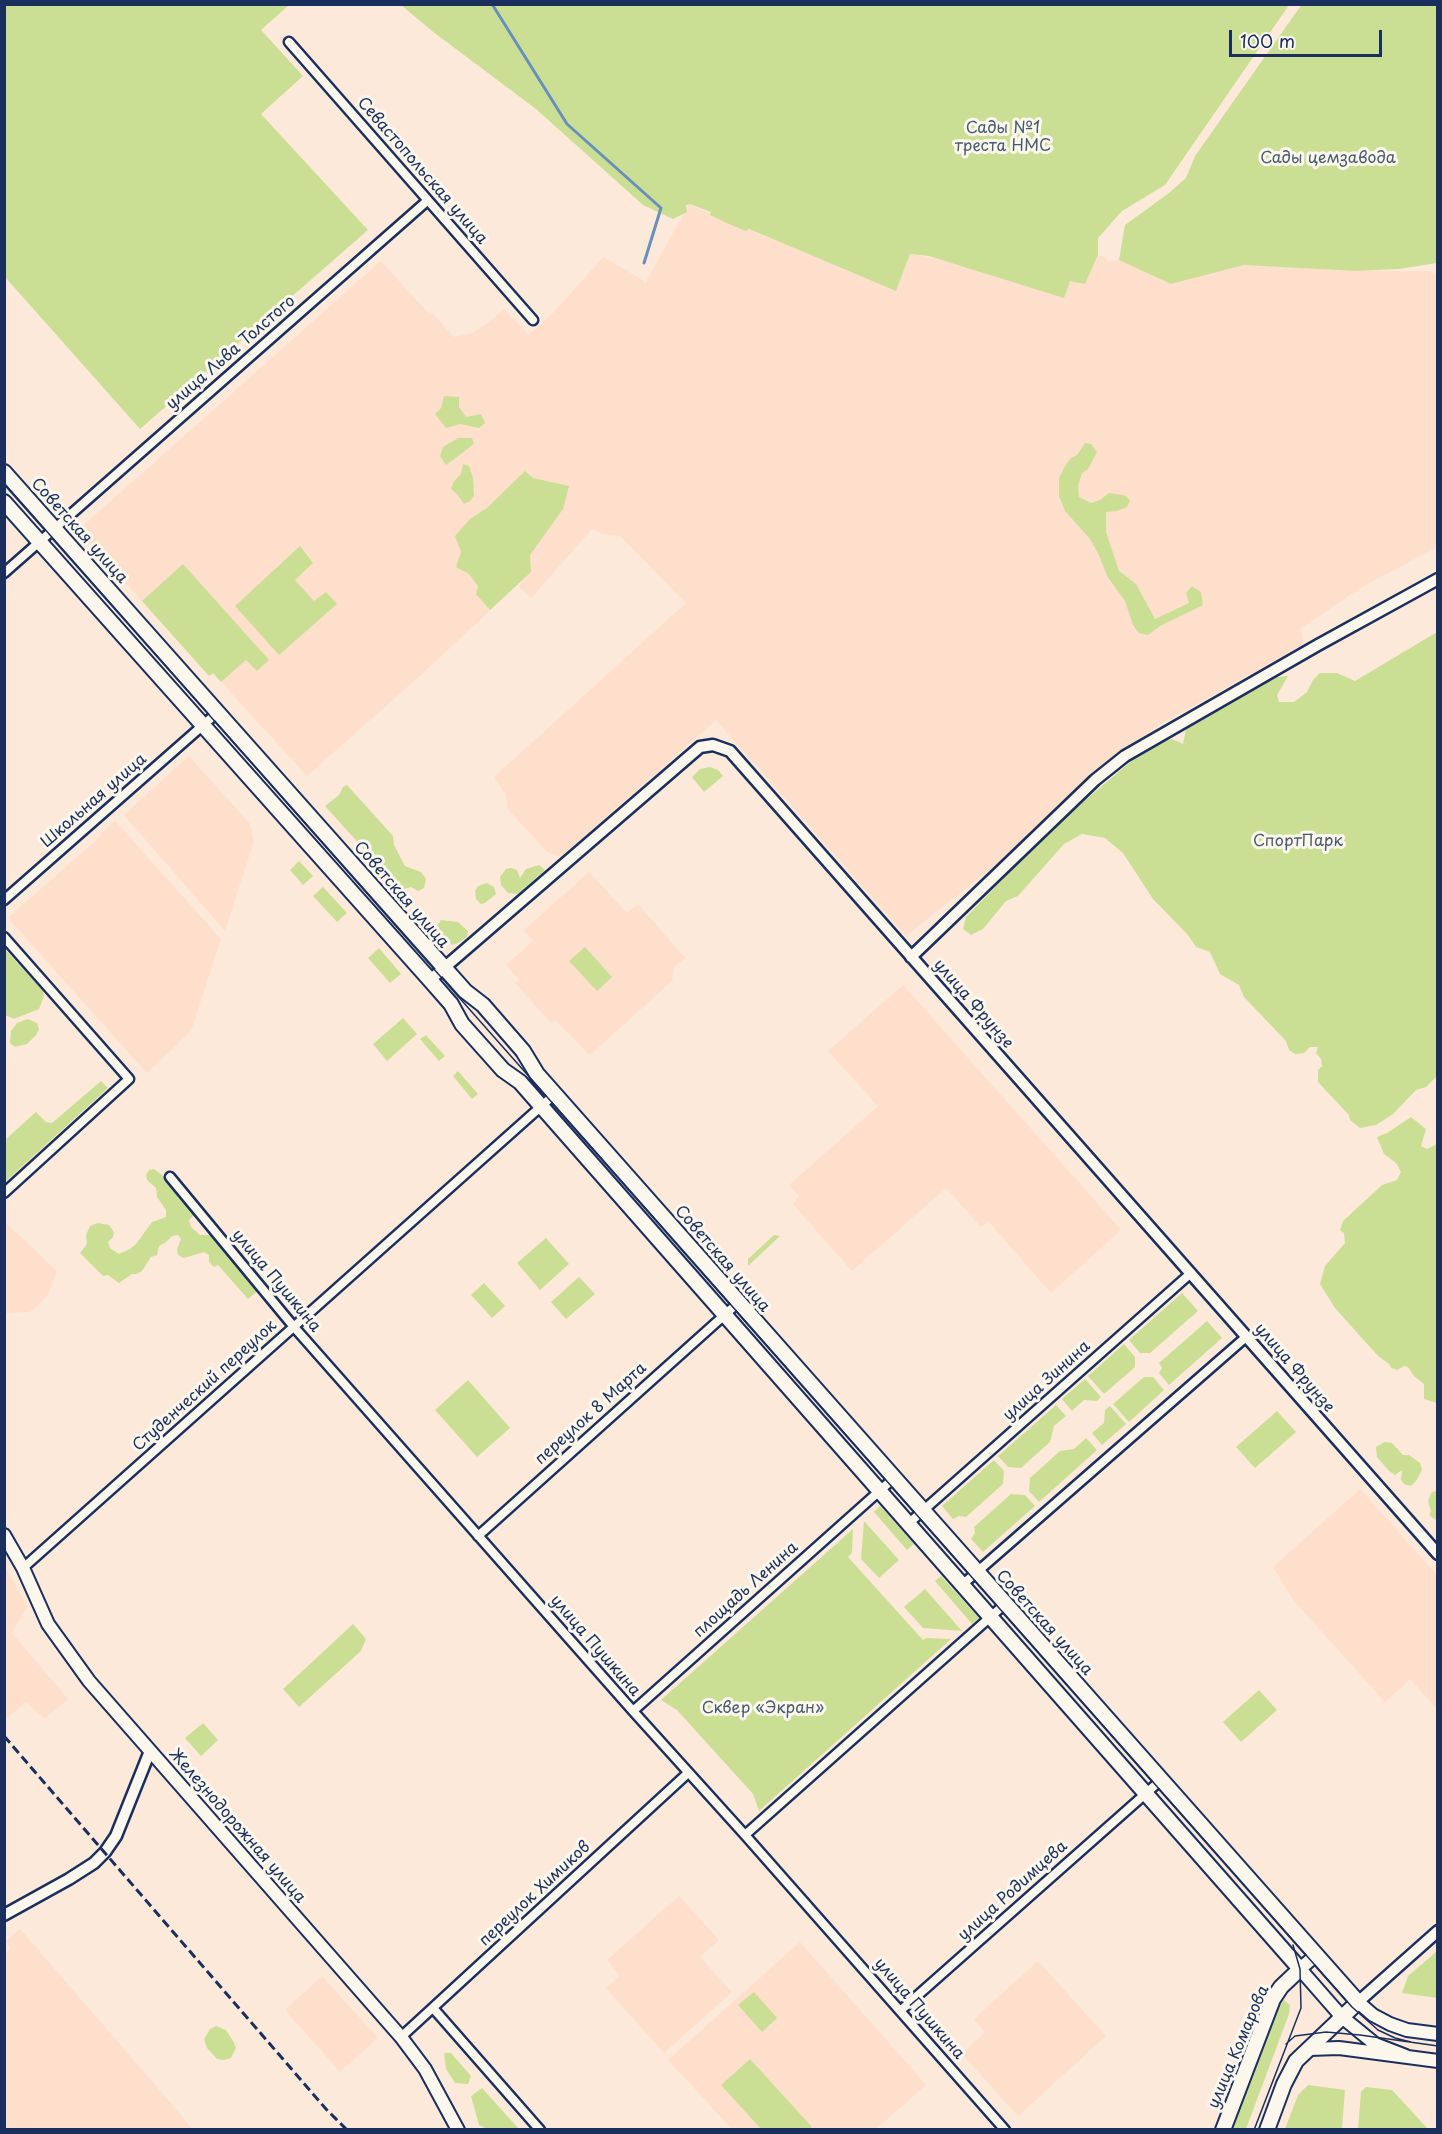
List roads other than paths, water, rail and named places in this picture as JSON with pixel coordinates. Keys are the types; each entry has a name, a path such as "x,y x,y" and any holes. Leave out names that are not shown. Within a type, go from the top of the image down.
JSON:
{"main road":[{"name":"Советская улица","path":"4,472 444,968 465,991 483,1005 524,1051 534,1070 555,1094 1358,2002 1390,2024 1407,2030 1437,2034"},
{"name":"Советская улица","path":"4,502 430,980 451,1004 462,1024 503,1070 520,1082 1342,2017 1375,2044 1406,2056"},
{"name":"Железнодорожная улица","path":"4,1535 23,1568 48,1624 89,1681 401,2037 425,2069 458,2130"},
{"name":"улица Комарова","path":"1222,2130 1273,1999 1281,1987 1316,1955"},
{"path":"1267,2130 1284,2084 1296,2061 1358,2002"},
{"name":"Советская улица","path":"1309,2049 1339,2049 1437,2061"}],"street":[{"name":"Севастопольская улица","path":"289,42 533,320"},
{"name":"улица Льва Толстого","path":"40,541 427,201"},
{"path":"4,573 40,541"},
{"path":"911,957 1095,780 1125,756 1437,579"},
{"name":"Школьная улица","path":"4,900 218,712"},
{"name":"улица Фрунзе","path":"430,980 700,747 713,745 730,751 1437,1554"},
{"path":"4,937 129,1079 4,1192"},
{"name":"Студенческий переулок","path":"23,1568 555,1094"},
{"name":"улица Пушкина","path":"170,1177 294,1327 1005,2130"},
{"name":"улица Зинина","path":"908,1524 1191,1273"},
{"name":"переулок 8 Марта","path":"478,1536 739,1302"},
{"path":"962,1585 1246,1337"},
{"name":"площадь Ленина","path":"633,1712 894,1478"},
{"path":"745,1835 1005,1604"},
{"path":"4,1916 69,1880 94,1863 105,1852 116,1836 150,1751"},
{"name":"переулок Химиков","path":"401,2037 688,1773"},
{"name":"улица Родимцева","path":"900,2011 1161,1780"},
{"path":"1358,2002 1437,1931"},
{"path":"433,2008 540,2130"}],"waterway":[{"path":"492,4 567,124 661,208 644,263"}],"tram line":[{"path":"4,483 1352,2007 1378,2030 1411,2042"},
{"path":"1254,2130 1301,2008 1300,1969 1293,1945"},
{"path":"1286,2044 1295,2036 1326,2032 1438,2046"}],"railway":[{"path":"4,1736 326,2109 347,2130"}],"park label":[{"name":"Сады №1 треста НМС","path":"1003,138"},
{"name":"Сады цемзавода","path":"1328,159"},
{"name":"СпортПарк","path":"1298,842"},
{"name":"Сквер «Экран»","path":"763,1709"}]}
